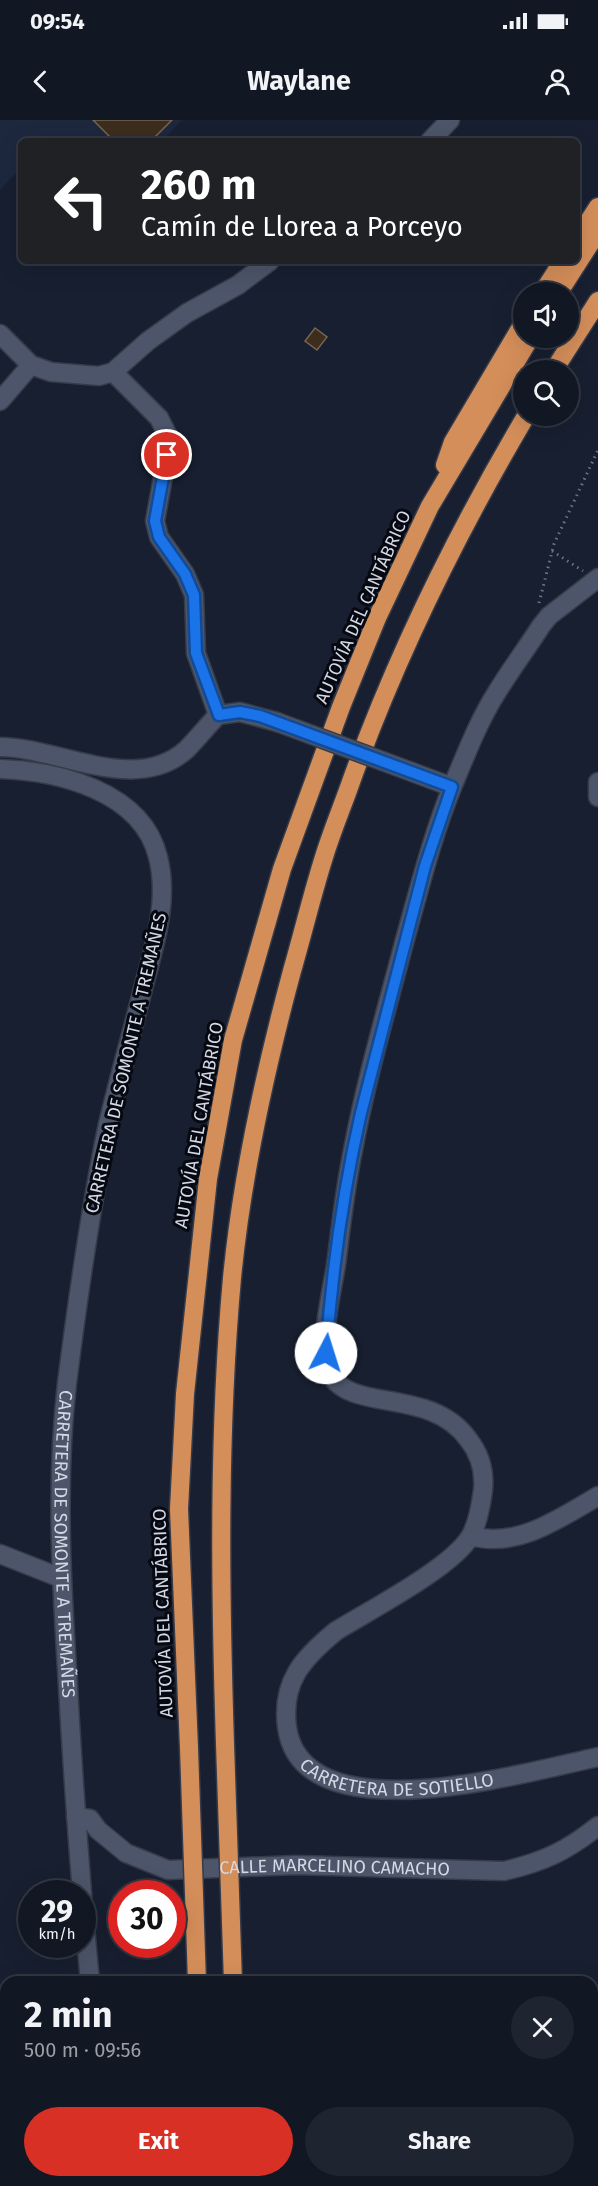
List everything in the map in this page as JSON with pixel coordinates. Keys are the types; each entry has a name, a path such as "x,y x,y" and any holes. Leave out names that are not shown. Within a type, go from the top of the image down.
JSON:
{"highway":[{"path":"580,235 598,207"},
{"path":"580,259 598,231"},
{"path":"549,282 561,264"},
{"path":"565,282 577,264"},
{"path":"560,360 598,301"},
{"path":"430,507 453,442 513,341"},
{"name":"AUTOVÍA DEL CANTÁBRICO","path":"197,1976 179,1509 185,1394 208,1179 233,1040 282,870 341,707 377,618 430,507 524,348"},
{"path":"233,1976 220,1573 225,1378 232,1275 249,1162 270,1051 324,854 376,714 451,553 521,426"}],"street":[{"path":"433,138 450,120"},
{"path":"0,334 31,365 51,372 99,376 113,372 148,341 177,320 238,285 266,264"},
{"path":"0,401 31,365"},
{"path":"113,372 159,418 167,434 167,455 155,521 159,537 185,574 194,595 196,653 219,715"},
{"name":"CARRETERA DE SOTIELLO","path":"596,584 542,625 493,699 452,787 425,866 374,1056 357,1130 329,1309 326,1353 328,1370 342,1388 357,1394 432,1410 446,1416 462,1429 476,1449 483,1469 479,1512 471,1536 453,1558 336,1631 299,1667 288,1689 285,1708 288,1731 296,1753 311,1768 335,1782 355,1788 436,1789 598,1757"},
{"path":"0,747 18,747 106,766 141,770 164,763 187,750 219,715 240,712 277,722 452,787"},
{"name":"CARRETERA DE SOMONTE A TREMAÑES","path":"0,769 53,777 98,790 127,808 148,833 158,855 162,885 160,923 109,1124 81,1272 62,1452 61,1578 81,1880"},
{"path":"598,782 598,797"},
{"path":"471,1536 495,1539 527,1534 598,1496"},
{"path":"0,1554 61,1578"},
{"name":"CALLE MARCELINO CAMACHO","path":"76,1817 90,1819 98,1830 126,1853 168,1870 296,1865 504,1870 534,1864 563,1852 598,1826"},
{"name":"CARRETERA DE SOMONTE A TREMAÑES","path":"88,1958 89,1976"}],"path":[{"path":"542,625 537,607 552,551 598,450"},
{"path":"552,551 583,570 596,584"}],"shaded area":[{"path":"0,120 182,120 165,138 18,138 18,171 0,190"}],"building":[{"path":"93,120 172,120 154,138 111,138"},
{"path":"315,328 327,337 317,350 305,341"}],"route":[{"path":"167,455 155,521 159,537 185,574 194,595 196,653 219,715 240,712 260,716 452,787 425,866 374,1056 352,1150 329,1309 326,1353"}]}
